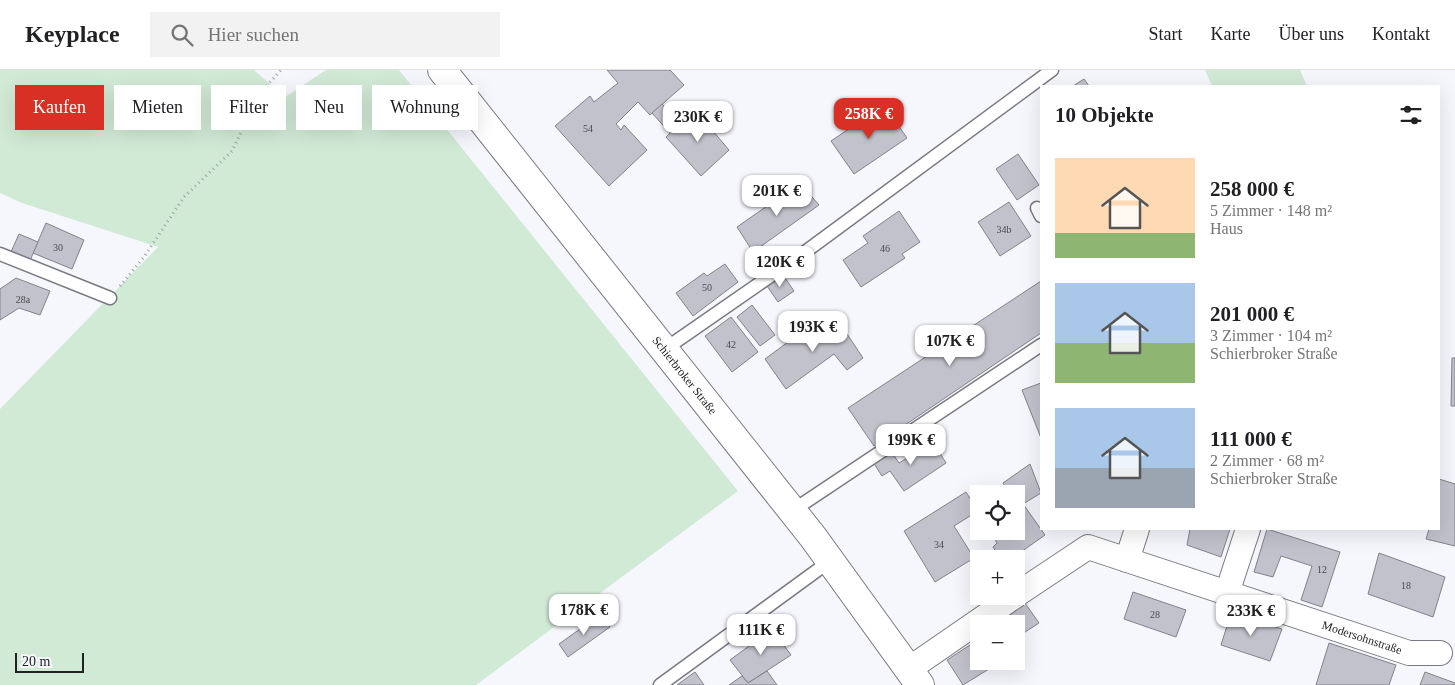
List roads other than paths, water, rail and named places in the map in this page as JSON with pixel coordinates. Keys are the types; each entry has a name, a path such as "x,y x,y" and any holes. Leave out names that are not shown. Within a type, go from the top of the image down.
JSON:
{"main road":[{"name":"Schierbroker Straße","path":"442,70 792,511 914,677"}],"street":[{"path":"1127,560 1137,530"},
{"path":"1227,593 1248,530"},
{"name":"Modersohnstraße","path":"1025,590 1088,547 1409,653 1440,653"},
{"name":"Modersohnstraße","path":"914,677 1005,605"}],"lane":[{"path":"665,349 806,252 1052,70"},
{"path":"0,254 110,298"},
{"path":"792,511 1040,346"},
{"path":"660,685 830,561"}]}
